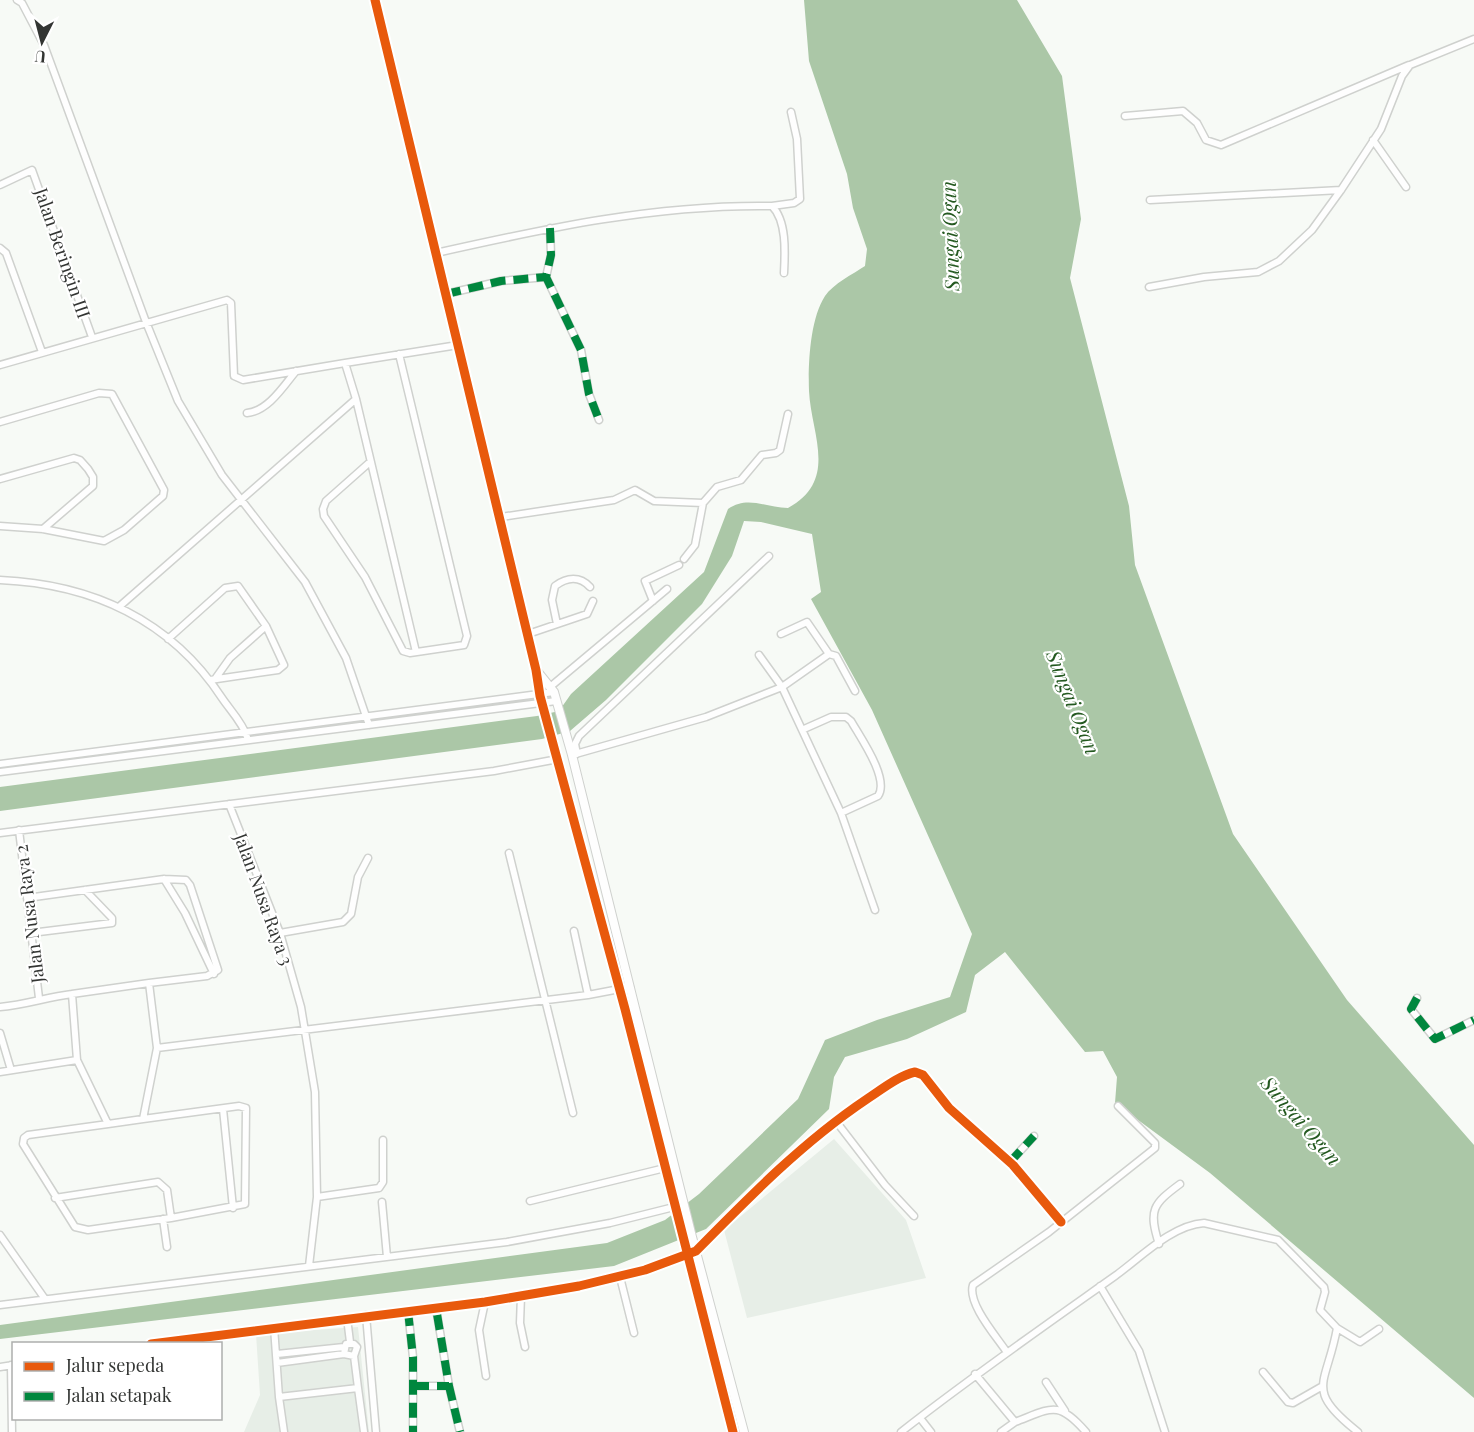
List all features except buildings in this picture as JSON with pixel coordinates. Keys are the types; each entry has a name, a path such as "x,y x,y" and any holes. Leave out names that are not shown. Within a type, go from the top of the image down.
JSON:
{"street":[{"path":"17,0 22,3 44,45 146,322 169,381 189,423 222,475 305,582 346,658 369,725"},
{"path":"375,0 501,517 537,670 540,696 620,990 733,1432"},
{"path":"1125,116 1183,111 1197,123 1206,140 1221,145 1474,39"},
{"path":"1149,287 1204,277 1258,272 1279,261 1312,230 1341,190 1381,129 1401,76 1410,65"},
{"path":"436,253 626,214 693,208 788,205 800,199 797,139 791,112"},
{"path":"1373,140 1406,188"},
{"name":"Jalan Beringin III","path":"0,185 32,170 92,337"},
{"path":"1150,200 1341,190"},
{"path":"772,206 780,221 784,273"},
{"path":"550,228 551,255 546,277 581,350 590,394 599,420"},
{"path":"0,248 6,254 42,352"},
{"path":"446,294 501,281 546,277"},
{"path":"0,364 230,300 234,376 243,380 459,345"},
{"path":"370,462 326,501 323,513 365,577 401,649 408,653 462,646 466,643 467,636 399,354"},
{"path":"345,363 356,399 416,652"},
{"path":"247,413 258,411 267,404 296,371"},
{"path":"0,422 107,392 112,394 163,485 163,496 110,539 96,541 43,529 0,526"},
{"path":"120,606 356,399"},
{"path":"684,559 695,544 703,503 717,487 741,480 762,455 776,453 780,450 788,414"},
{"path":"0,478 64,459 77,458 83,462 93,477 92,488 43,529"},
{"path":"501,517 560,510 614,500 635,490 641,491 654,501 703,503"},
{"path":"574,755 575,744 579,736 769,556"},
{"path":"653,601 645,581 679,565"},
{"path":"557,624 552,600 555,586 568,578 583,581 590,587"},
{"path":"0,580 72,590 120,606 168,639 213,679 246,734 247,741"},
{"path":"168,639 225,588 233,585 240,587 266,626 284,662 282,669 213,679"},
{"path":"0,764 540,696 552,689 667,589"},
{"path":"528,634 587,614 593,602"},
{"path":"781,634 807,622 829,654 836,656 855,691"},
{"path":"213,679 230,658 266,626"},
{"path":"574,755 706,717 782,687 829,654"},
{"path":"759,655 782,687 804,729 841,813 875,910"},
{"path":"537,670 552,689 565,734 574,755 692,1237 744,1432"},
{"path":"0,772 369,725 544,708 557,704"},
{"path":"804,729 831,717 846,717 851,721 880,776 882,788 878,795 841,813"},
{"path":"0,833 494,771 558,759"},
{"name":"Jalan Nusa Raya 3","path":"229,804 280,933 301,1007 315,1092 317,1197 309,1266"},
{"name":"Jalan Nusa Raya 2","path":"19,830 39,998"},
{"path":"509,853 573,1113"},
{"path":"280,933 344,922 351,914 358,877 368,858"},
{"path":"27,898 164,879 182,879 190,885 218,965 214,975"},
{"path":"164,879 185,913 214,975"},
{"path":"31,933 112,923 112,918 85,890"},
{"path":"574,931 588,995"},
{"path":"0,1007 18,1006 39,998 214,975"},
{"path":"143,1119 157,1048 149,983"},
{"path":"157,1048 588,995 630,987"},
{"path":"72,994 77,1060 108,1124"},
{"path":"1417,998 1411,1009 1435,1040 1474,1020"},
{"path":"0,1033 11,1070"},
{"path":"0,1072 77,1060"},
{"path":"165,1342 366,1315 485,1302 620,1276 688,1256 696,1251 764,1182 835,1120 905,1076 919,1072 965,1123 1010,1162 1061,1222"},
{"path":"239,1106 247,1110 246,1201 243,1206 163,1220 78,1228 55,1198 23,1144 24,1138 28,1135 143,1119 239,1106"},
{"path":"1006,1351 974,1303 971,1292 973,1285 1061,1222 1155,1148 1155,1143 1146,1132 1118,1106"},
{"path":"223,1109 233,1208"},
{"path":"835,1120 885,1185 914,1216"},
{"path":"1010,1162 1034,1136"},
{"path":"317,1197 379,1188 383,1182 383,1140"},
{"path":"530,1201 665,1168"},
{"path":"55,1198 158,1182 167,1190 171,1218"},
{"path":"1160,1244 1154,1228 1155,1206 1180,1184"},
{"path":"382,1202 387,1257"},
{"path":"0,1305 507,1242 675,1209"},
{"path":"163,1220 166,1247"},
{"path":"901,1432 1006,1351 1160,1244 1192,1225 1204,1223 1278,1240 1324,1287 1320,1310 1337,1328 1360,1342 1379,1329"},
{"path":"1,1238 45,1299"},
{"path":"620,1276 634,1333"},
{"path":"1100,1286 1139,1351 1165,1432"},
{"path":"521,1296 520,1323 525,1347"},
{"path":"485,1302 479,1330 486,1376"},
{"path":"436,1308 449,1386 460,1432"},
{"path":"408,1311 414,1386 413,1432"},
{"path":"366,1315 376,1432"},
{"path":"347,1318 346,1348 354,1356"},
{"path":"274,1327 284,1432"},
{"path":"1337,1328 1321,1387 1323,1397 1334,1411 1358,1432"},
{"path":"277,1354 357,1347 354,1356 364,1432"},
{"path":"278,1363 346,1348"},
{"path":"0,1367 12,1365 12,1432"},
{"path":"1263,1372 1288,1402 1293,1403 1321,1387"},
{"path":"975,1374 1015,1422"},
{"path":"1046,1382 1065,1411 1086,1432"},
{"path":"414,1386 449,1386"},
{"path":"279,1397 358,1388"},
{"path":"1001,1432 1015,1422 1042,1412 1065,1411"},
{"path":"920,1418 931,1432"}],"shaded area":[{"path":"834,1139 906,1220 926,1278 747,1318 724,1230"},
{"path":"358,1327 369,1432 244,1432 260,1395 256,1334"}],"water":[{"name":"Sungai Ogan","path":"804,0 1017,0 1062,76 1081,219 1070,278 1129,506 1135,565 1233,834 1347,1000 1474,1145 1474,1398 1210,1173 1115,1103 1117,1077 1103,1051 1085,1052 1005,952 975,975 966,1012 907,1039 845,1057 834,1077 829,1109 706,1229 614,1266 0,1339 0,1325 607,1243 665,1220 699,1194 798,1099 825,1040 877,1020 950,997 972,934 872,710 811,599 821,592 812,534 761,522 744,521 732,556 702,604 606,700 570,731 542,739 0,811 0,787 537,716 559,711 571,694 704,572 728,509 743,503 788,508 804,497 813,484 818,470 817,440 809,391 811,342 816,317 825,296 838,283 865,266 867,249 853,208 847,174 809,61"}],"marked path":[{"path":"550,228 551,255 546,277 581,350 589,394 599,420"},
{"path":"446,294 501,281 546,277"},
{"path":"1417,998 1411,1009 1435,1039 1474,1020"},
{"path":"1010,1162 1034,1136"},
{"path":"414,1386 449,1386 436,1308"},
{"path":"408,1311 413,1357 413,1432"},
{"path":"449,1386 460,1432"}],"cycle path":[{"path":"375,0 536,670 540,696 625,1009 733,1432"},
{"path":"167,1342 485,1302 579,1286 645,1270 696,1251 757,1190 821,1133 890,1084 915,1072 923,1075 949,1108 1013,1165 1061,1222"}]}
